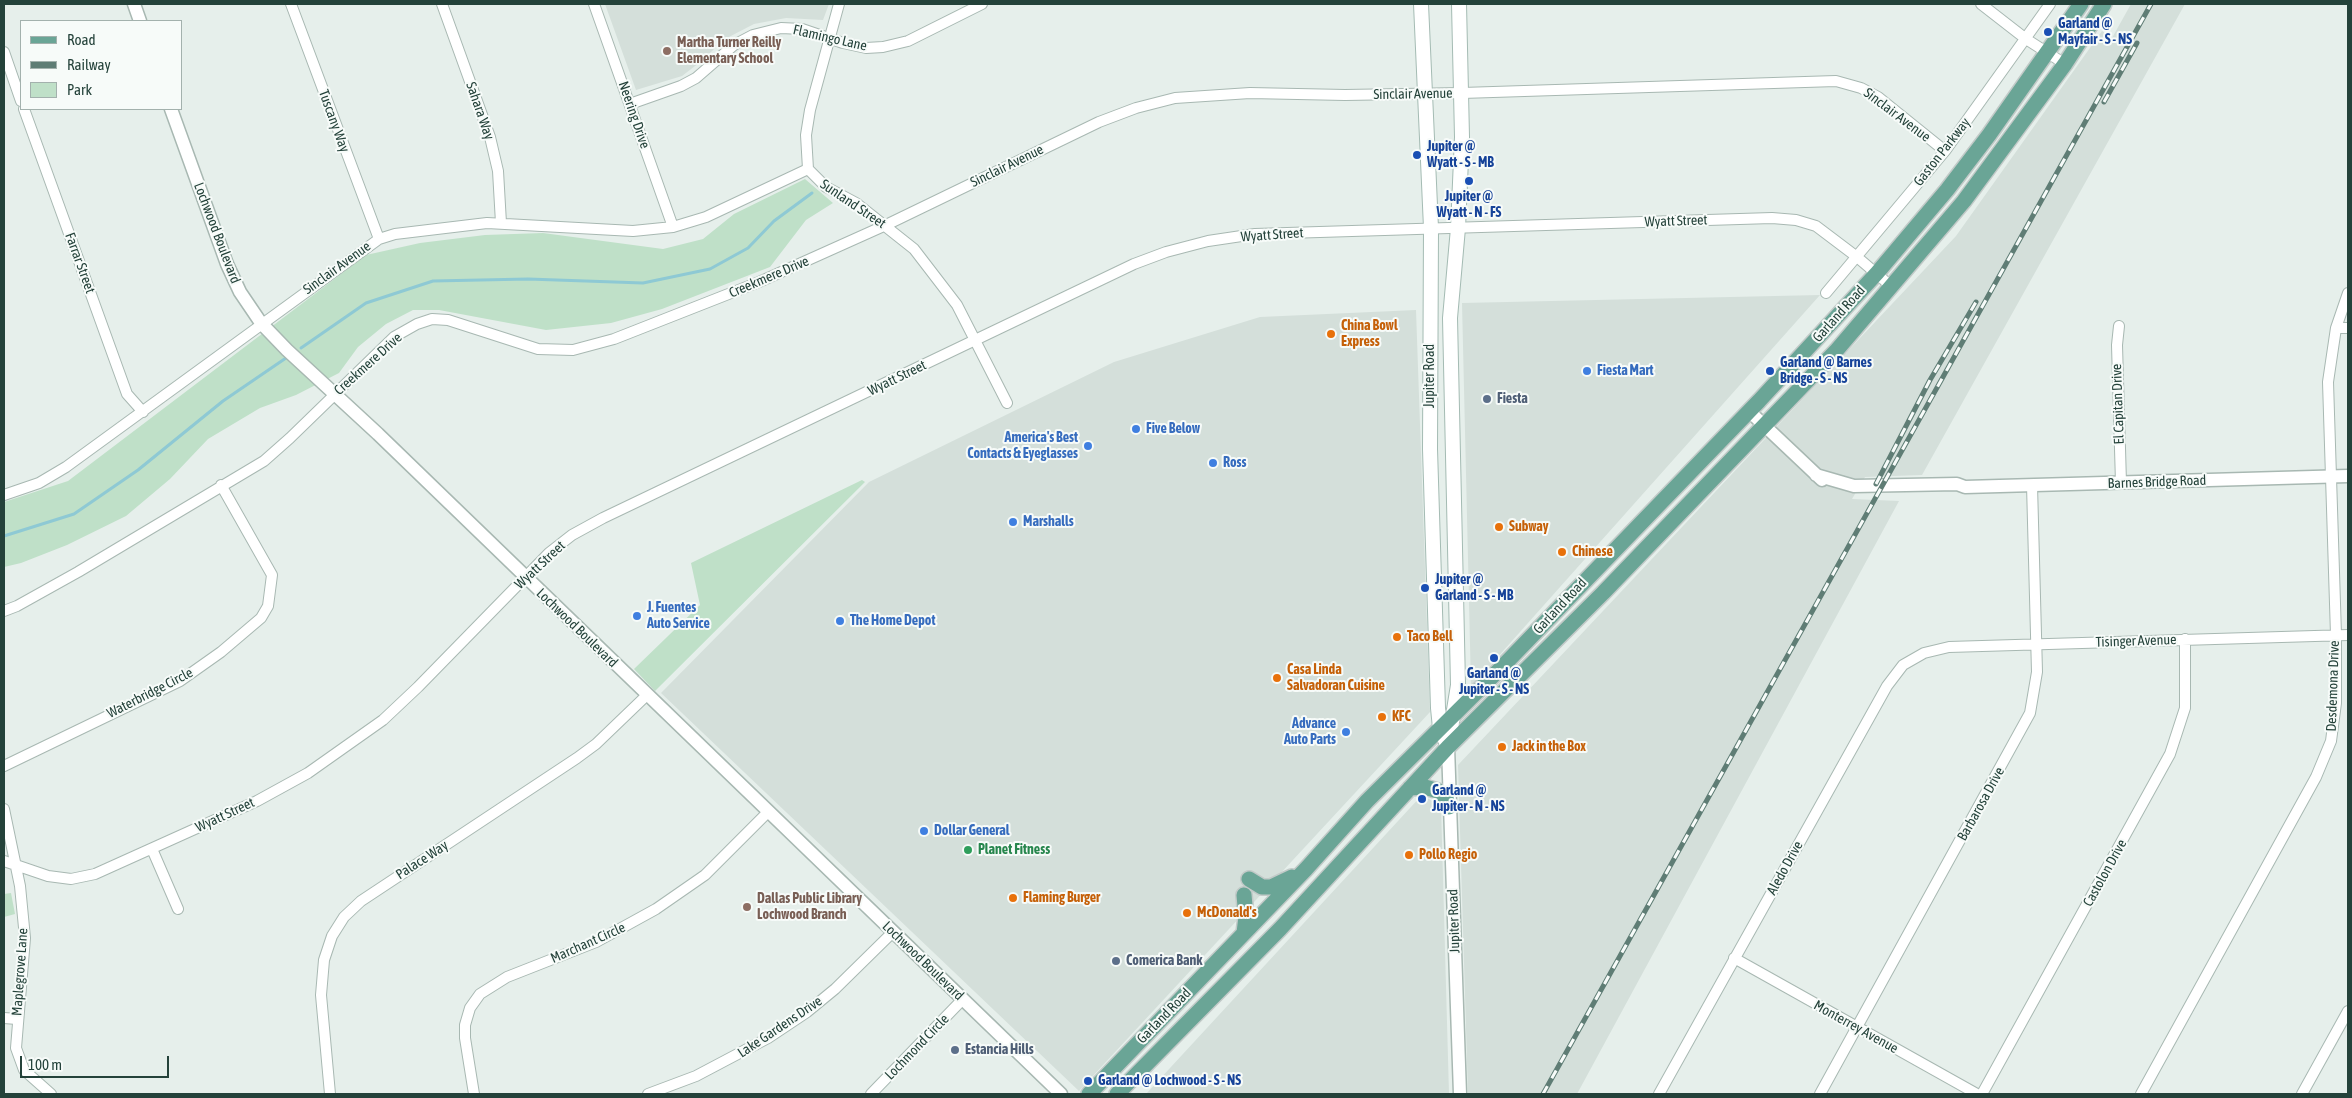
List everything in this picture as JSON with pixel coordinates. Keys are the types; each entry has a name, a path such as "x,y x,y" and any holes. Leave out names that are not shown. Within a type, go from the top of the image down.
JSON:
{"main road":[{"name":"Jupiter Road","path":"1421,4 1431,228 1430,364 1440,728 1448,747"},
{"name":"Jupiter Road","path":"1448,747 1458,686 1450,359 1451,301 1458,228 1462,137 1459,4"},
{"name":"Garland Road","path":"1089,1094 1306,869 1367,801 1501,668 1750,410 1876,273 1947,190 1989,136 2081,4"},
{"name":"Garland Road","path":"1117,1094 1280,929 1448,747 1584,612 1836,351 1964,201 2065,64 2104,4"},
{"path":"1430,364 1450,359"},
{"path":"1666,495 1682,509"},
{"path":"1434,558 1454,546"},
{"path":"1568,597 1584,612"},
{"path":"1410,788 1426,787 1438,791 1446,798 1449,807"},
{"path":"1249,879 1262,887 1270,887 1280,884 1306,869"},
{"path":"1244,895 1246,917 1244,933"}],"street":[{"path":"134,4 140,20"},
{"name":"Tuscany Way","path":"291,4 379,239"},
{"name":"Sahara Way","path":"442,4 490,137 498,171 501,223"},
{"name":"Neering Drive","path":"594,4 673,227"},
{"name":"Sunland Street","path":"839,4 810,110 806,135 808,169 826,187 856,203 914,249 957,305 1007,403"},
{"name":"Flamingo Lane","path":"630,104 696,78 734,45 753,35 780,28 802,29 843,43 866,48 883,48 908,40 982,4"},
{"path":"1982,4 2026,39 2065,64"},
{"name":"Gaston Parkway","path":"1826,294 1944,151 2050,4"},
{"path":"4,52 20,98"},
{"name":"Sinclair Avenue","path":"886,225 1099,122 1136,108 1175,98 1250,93 1424,94 1836,81 1861,88 1878,97 1944,151"},
{"name":"Farrar Street","path":"24,110 127,394 143,412"},
{"name":"Lochwood Boulevard","path":"171,110 227,264 240,292 262,323 1061,1094"},
{"name":"Sinclair Avenue","path":"4,494 39,483 59,471 143,412 379,239 394,234 501,223 633,231 673,227 706,217 808,169"},
{"name":"Wyatt Street","path":"4,861 48,876 71,879 95,874 257,801 300,778 383,720 418,687 549,552 572,536 603,518 1134,264 1166,252 1208,241 1255,234 1772,218 1796,220 1816,226 1892,287"},
{"name":"Creekmere Drive","path":"4,611 17,606 78,572 264,461 394,337 424,322 432,319 448,320 538,349 573,350 614,339 759,282 886,225"},
{"name":"Desdemona Drive","path":"2141,1094 2324,760 2335,723 2336,635 2328,382 2336,328 2348,293"},
{"name":"El Capitan Drive","path":"2119,326 2117,344 2121,483"},
{"path":"2336,328 2348,328"},
{"name":"Barnes Bridge Road","path":"1750,410 1830,487 1847,493 1864,495 1956,492 1965,487 2348,476"},
{"name":"Waterbridge Circle","path":"4,766 180,680 221,652 261,618 268,606 272,575 221,485"},
{"name":"Barbarosa Drive","path":"1820,1094 2030,713 2037,672 2032,485"},
{"name":"Tisinger Avenue","path":"1924,653 1949,647 2037,643 2348,635"},
{"name":"Castolon Drive","path":"1982,1094 2170,754 2185,708 2185,639"},
{"name":"Aledo Drive","path":"1659,1094 1887,686 1903,665 1924,653"},
{"name":"Palace Way","path":"330,1094 321,995 324,960 332,936 344,917 361,901 577,758 596,744 647,695"},
{"name":"Jupiter Road","path":"1448,747 1460,1094"},
{"name":"Maplegrove Lane","path":"4,809 16,866 25,938 16,1048 24,1070 51,1094"},
{"name":"Marchant Circle","path":"474,1094 465,1038 465,1025 470,1008 480,994 508,977 596,942 656,909 705,875 768,812"},
{"path":"152,849 178,909"},
{"name":"Lake Gardens Drive","path":"653,1094 696,1076 768,1038 807,1012 835,989 893,932"},
{"name":"Monterrey Avenue","path":"1734,958 1977,1094"},
{"name":"Lochmond Circle","path":"871,1094 963,999"},
{"path":"2302,1094 2348,1011"},
{"path":"4,1018 17,1020"}],"shaded area":[{"name":"Martha Turner Reilly Elementary School","path":"605,4 829,4 823,20 786,18 754,24 725,39 682,76 636,90"},
{"path":"2131,4 2185,4 1922,475 1865,477 1852,499 1899,501 1577,1094 1468,1094 1458,765 1956,236 2102,31 2112,38"},
{"path":"1820,295 1471,687 1462,303"},
{"path":"1416,310 1430,712 1079,1091 661,693 869,482 1114,362 1260,317"},
{"path":"1422,795 1441,806 1449,1094 1146,1094"}],"green space":[{"path":"805,179 833,203 806,220 770,267 662,309 611,323 546,330 439,310 413,310 386,324 358,347 339,373 296,395 260,408 208,439 170,479 126,516 67,545 21,563 4,567 4,502 68,481 366,255 420,243 485,235 543,233 663,249 703,239 734,214"},
{"path":"862,480 865,482 655,691 634,669 700,605 691,563"},
{"path":"11,893 15,914 4,917 4,894"}],"waterway":[{"path":"301,348 366,303 433,281 528,279 643,283 710,269 748,248 774,221 812,193"},
{"path":"4,536 74,514 138,470 223,401 286,358"}],"railway":[{"path":"1543,1094 2151,4"},
{"path":"2104,102 2137,43"},
{"path":"1876,484 1930,380 1976,302"}],"place":[{"name":"Garland @ Mayfair - S - NS","path":"2048,32"},
{"name":"Martha Turner Reilly Elementary School","path":"667,51"},
{"name":"Jupiter @ Wyatt - S - MB","path":"1417,155"},
{"name":"Jupiter @ Wyatt - N - FS","path":"1469,181"},
{"name":"China Bowl Express","path":"1331,334"},
{"name":"Fiesta Mart","path":"1587,371"},
{"name":"Garland @ Barnes Bridge - S - NS","path":"1770,371"},
{"name":"Fiesta","path":"1487,399"},
{"name":"Five Below","path":"1136,429"},
{"name":"America's Best Contacts & Eyeglasses","path":"1088,446"},
{"name":"Ross","path":"1213,463"},
{"name":"Marshalls","path":"1013,522"},
{"name":"Subway","path":"1499,527"},
{"name":"Chinese","path":"1562,552"},
{"name":"Jupiter @ Garland - S - MB","path":"1425,588"},
{"name":"J. Fuentes Auto Service","path":"637,616"},
{"name":"The Home Depot","path":"840,621"},
{"name":"Taco Bell","path":"1397,637"},
{"name":"Garland @ Jupiter - S - NS","path":"1494,658"},
{"name":"Casa Linda Salvadoran Cuisine","path":"1277,678"},
{"name":"KFC","path":"1382,717"},
{"name":"Advance Auto Parts","path":"1346,732"},
{"name":"Jack in the Box","path":"1502,747"},
{"name":"Garland @ Jupiter - N - NS","path":"1422,799"},
{"name":"Dollar General","path":"924,831"},
{"name":"Planet Fitness","path":"968,850"},
{"name":"Pollo Regio","path":"1409,855"},
{"name":"Flaming Burger","path":"1013,898"},
{"name":"Dallas Public Library Lochwood Branch","path":"747,907"},
{"name":"McDonald's","path":"1187,913"},
{"name":"Comerica Bank","path":"1116,961"},
{"name":"Estancia Hills","path":"955,1050"},
{"name":"Garland @ Lochwood - S - NS","path":"1088,1081"}]}
